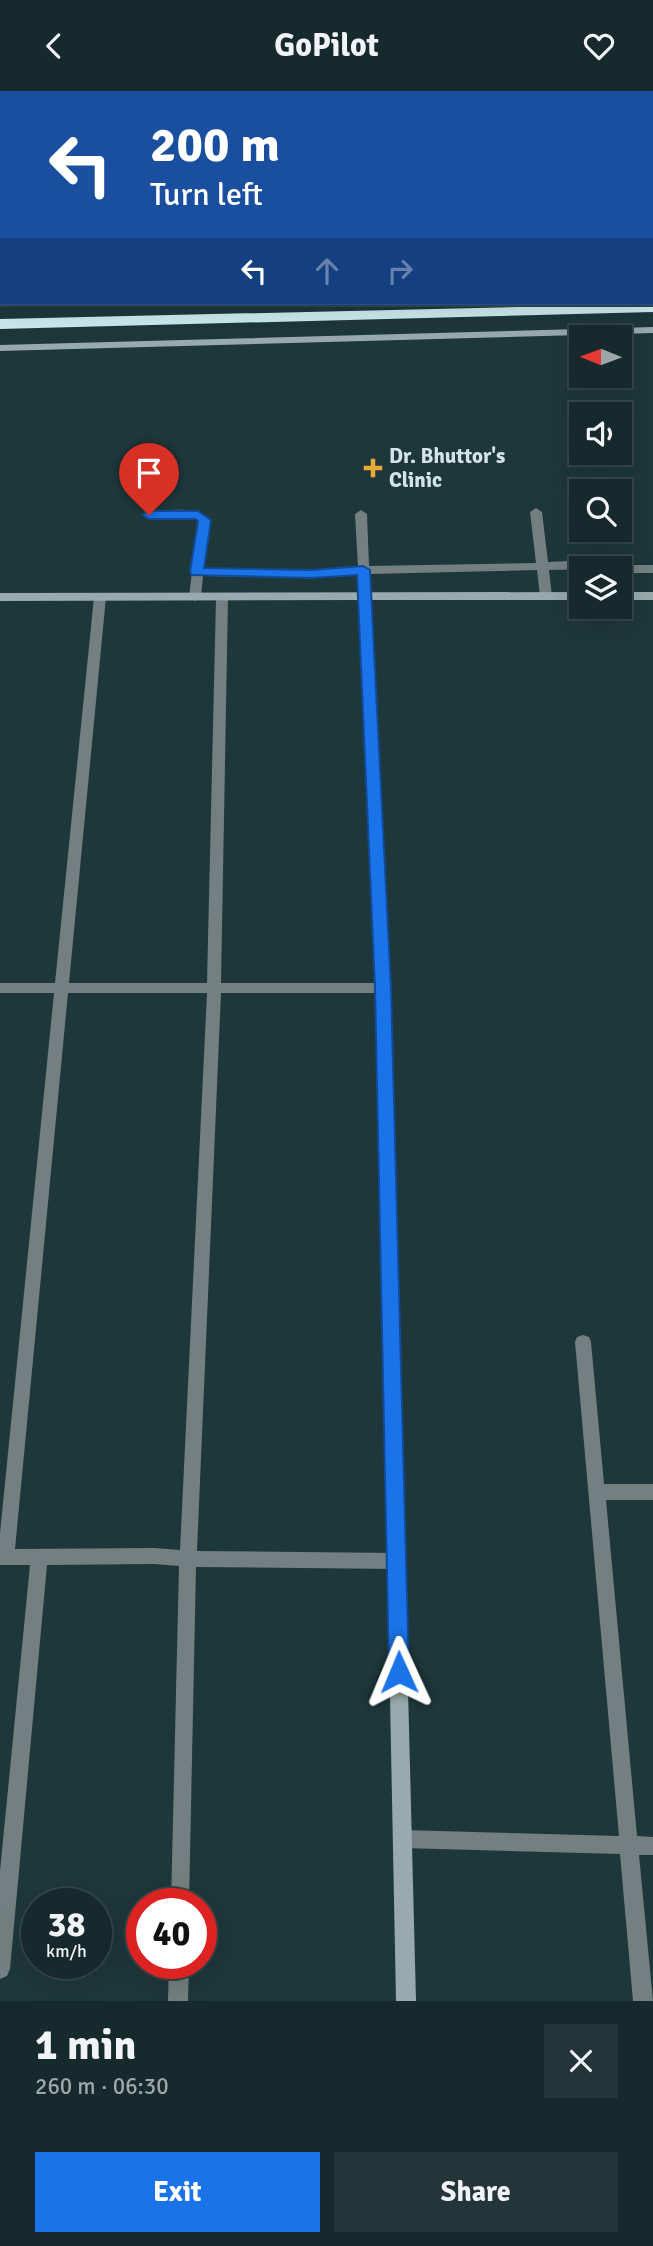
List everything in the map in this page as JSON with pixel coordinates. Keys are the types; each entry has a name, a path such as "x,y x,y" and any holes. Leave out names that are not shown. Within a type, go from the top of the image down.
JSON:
{"highway":[{"path":"0,324 653,308"}],"street":[{"path":"0,348 653,330"},
{"path":"536,512 546,596"},
{"path":"361,514 383,988 406,2001"},
{"path":"149,515 198,515 204,520 195,597"},
{"path":"197,572 311,574 569,564"},
{"path":"632,569 653,569"},
{"path":"0,597 569,596"},
{"path":"632,596 653,596"},
{"path":"100,597 3,1557 154,1556 188,1559 396,1562"},
{"path":"180,1888 188,1559 215,988 222,597"},
{"path":"0,988 383,988"},
{"path":"583,1342 643,2001"},
{"path":"596,1492 653,1492"},
{"path":"0,1969 40,1558"},
{"path":"402,1839 653,1846"},
{"path":"178,2001 179,1979"}],"place":[{"name":"Dr. Bhuttor's Clinic","path":"373,468"}],"route":[{"path":"149,515 198,515 204,520 197,572 311,574 363,570 383,988 399,1672"}]}
